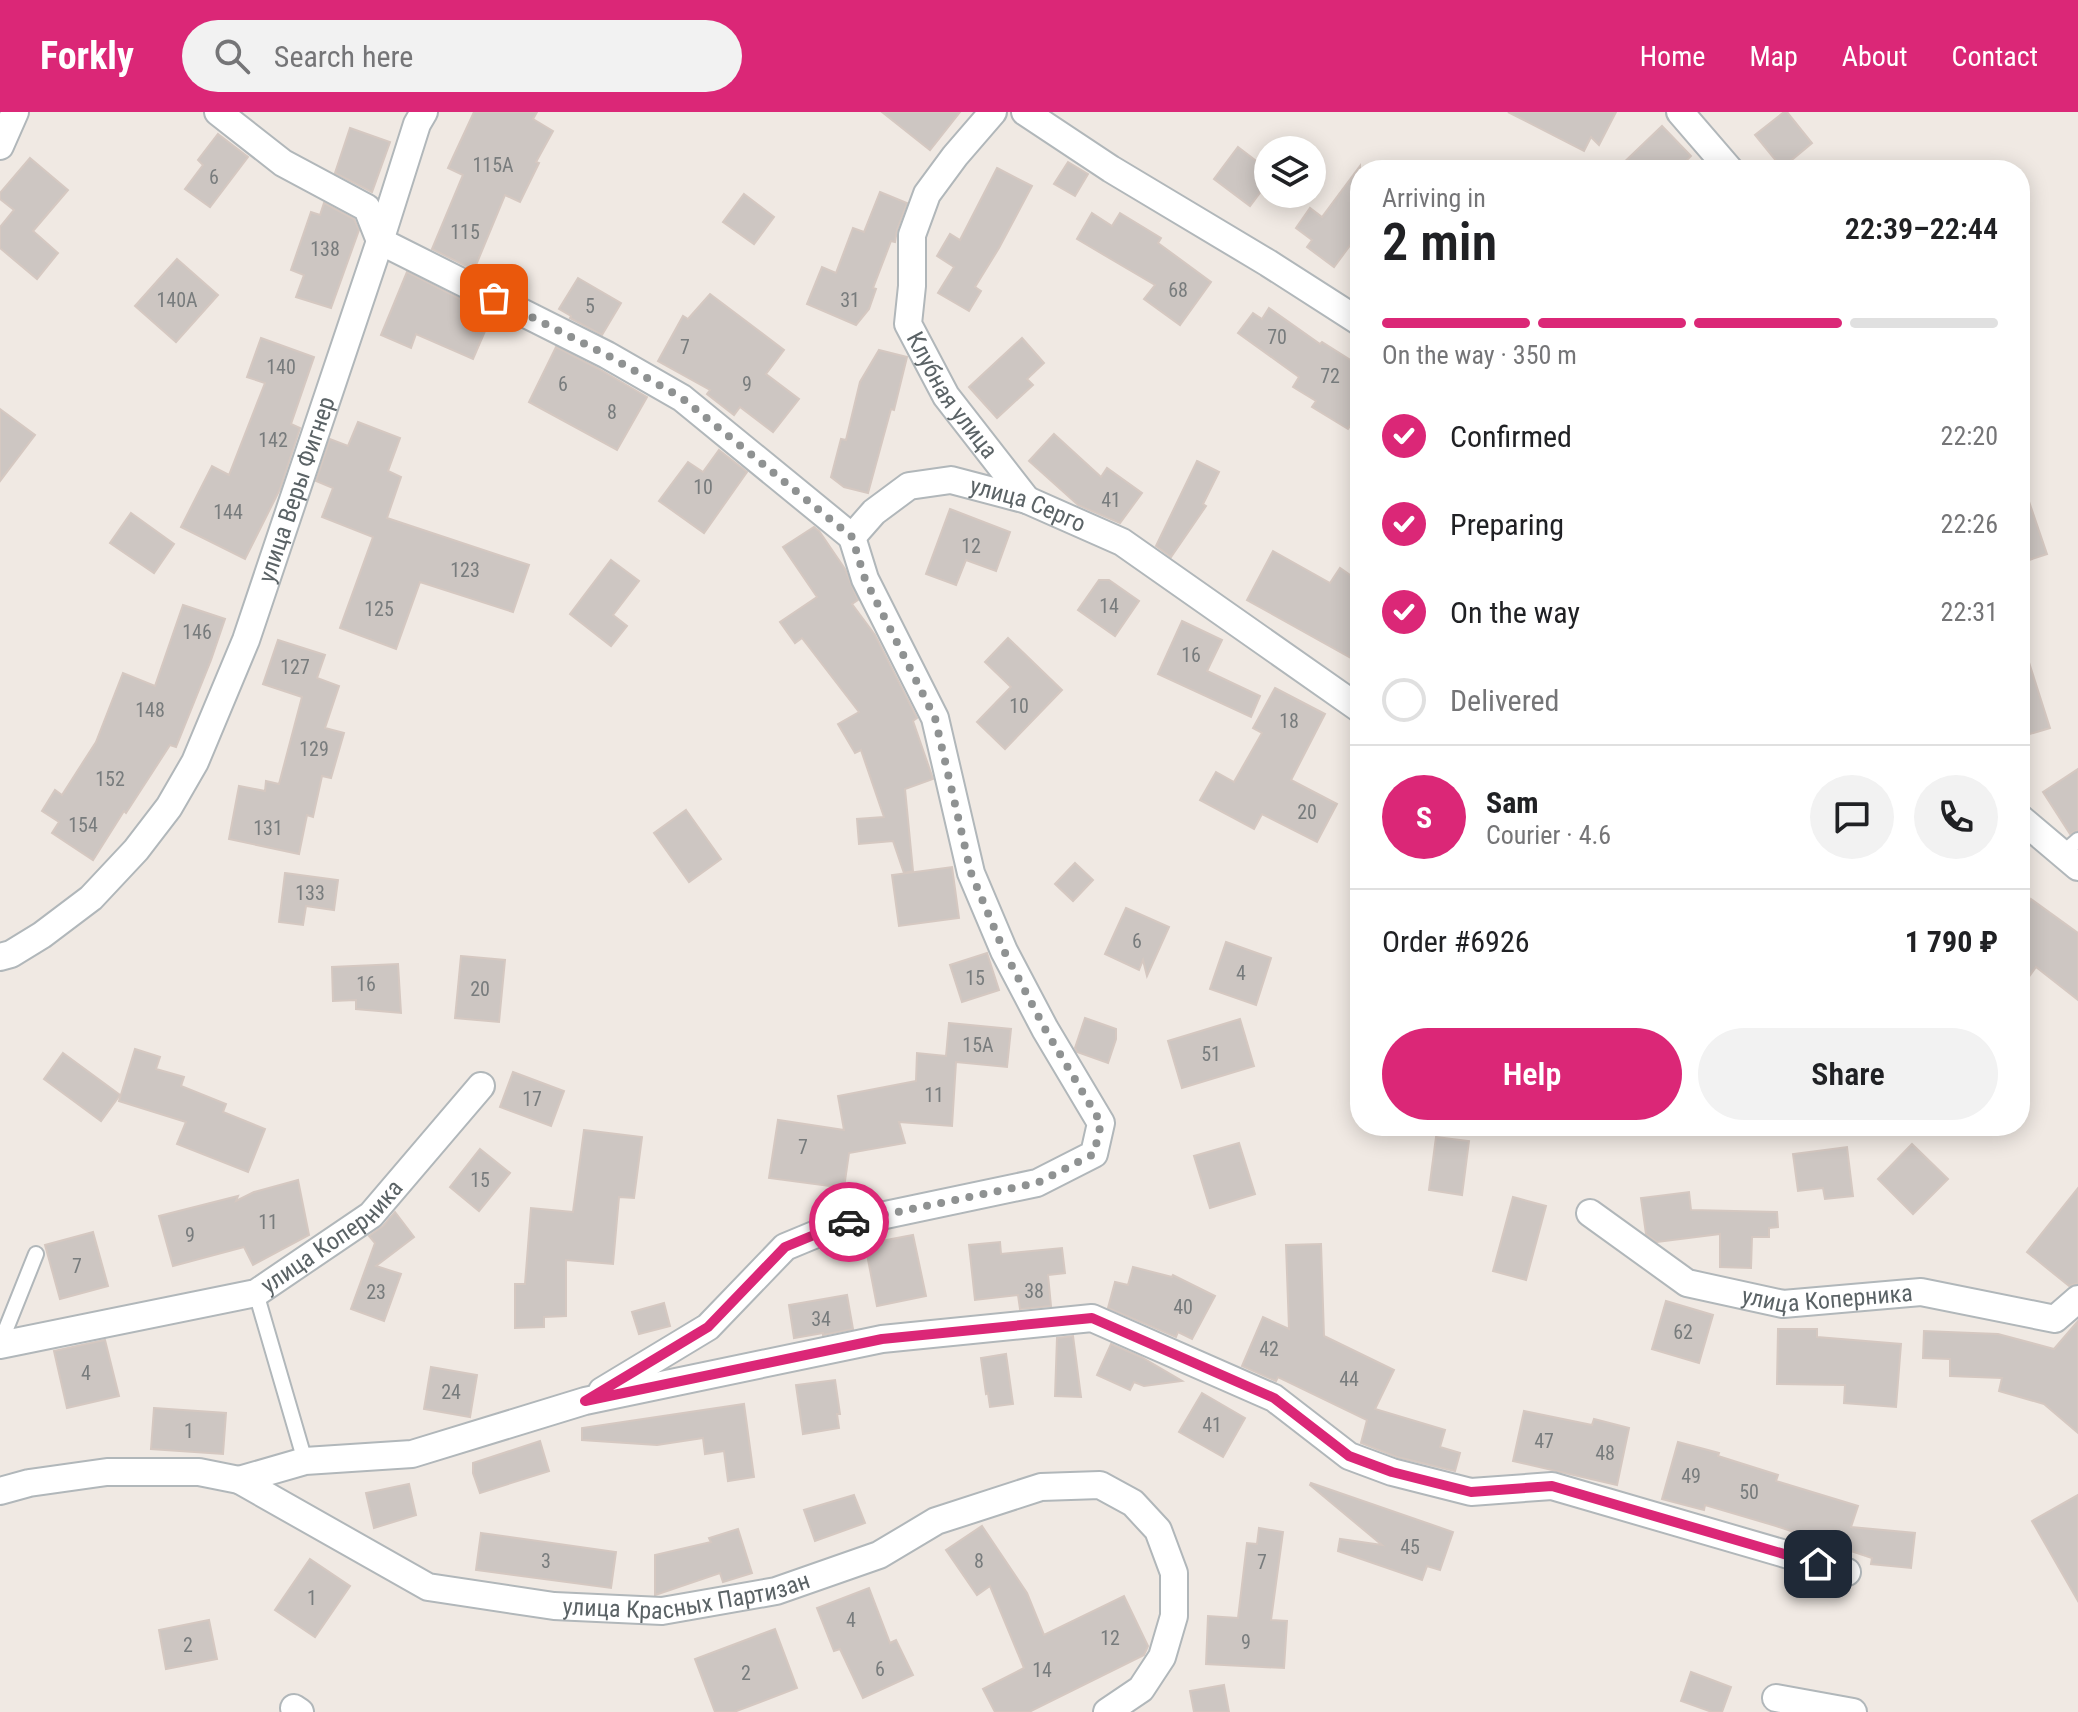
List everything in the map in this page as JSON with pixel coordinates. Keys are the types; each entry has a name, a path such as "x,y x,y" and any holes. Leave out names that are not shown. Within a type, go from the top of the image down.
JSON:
{"street":[{"path":"0,146 15,112"},
{"path":"218,112 283,163 367,208 380,241 607,355 682,398 852,537 865,579 935,718 971,873 1004,951 1045,1029 1101,1123 1094,1154 1037,1183 838,1225 785,1247 708,1327 585,1401"},
{"name":"улица Веры Фигнер","path":"0,957 11,954 42,935 91,898 136,850 169,807 195,762 246,640 417,124 424,112"},
{"name":"Клубная улица","path":"993,112 927,194 912,235 908,324 946,396 1027,500"},
{"path":"1025,112 1111,169 1350,316"},
{"path":"1680,112 1721,160"},
{"name":"улица Серго","path":"852,537 874,512 909,486 951,480 1027,500 1122,542 1350,702"},
{"path":"2030,825 2073,854"},
{"name":"улица Коперника","path":"0,1345 256,1293 371,1215 481,1086"},
{"name":"улица Коперника","path":"1590,1213 1687,1283 1783,1304 1921,1292 2055,1319 2078,1299"},
{"path":"239,1480 305,1461 412,1454 585,1401 882,1339 1092,1318 1274,1398 1349,1456 1392,1472 1471,1492 1552,1486 1847,1572"},
{"name":"улица Красных Партизан","path":"0,1491 29,1483 107,1472 199,1472 239,1480 428,1587 554,1606 662,1611 776,1591 879,1555 936,1521 1041,1487 1100,1485 1133,1503 1158,1530 1174,1573 1174,1616 1162,1657 1141,1689 1107,1712"},
{"path":"1776,1698 1853,1712"}],"lane":[{"path":"0,1345 36,1254"},
{"path":"256,1293 305,1461"}],"building":[{"path":"474,112 537,112 533,119 553,131 520,202 505,195 474,270 432,249 463,175 448,168"},
{"path":"882,112 960,112 930,150"},
{"path":"1508,112 1616,112 1599,145 1591,137 1584,151"},
{"path":"1787,112 1812,143 1792,160 1775,160 1755,135"},
{"path":"1662,126 1691,156 1687,160 1626,160"},
{"path":"350,128 390,142 372,192 335,173"},
{"path":"218,134 248,157 210,207 185,189 203,165 198,160"},
{"path":"1238,147 1254,159 1254,201 1250,206 1214,179"},
{"path":"30,158 68,190 33,231 58,253 37,279 0,248 0,227 14,210 0,199 0,193"},
{"path":"1068,162 1088,174 1075,196 1054,184"},
{"path":"997,168 1032,186 975,287 981,291 969,311 938,293 954,267 937,256 950,234 960,240"},
{"path":"1350,179 1350,245 1334,267 1307,247 1312,240 1296,228 1310,208 1322,217"},
{"path":"880,192 907,203 895,242 891,241 873,288 876,289 869,309 856,325 807,304 822,267 836,273 853,228 864,232"},
{"path":"744,194 774,217 754,244 723,222"},
{"path":"324,203 354,219 359,230 331,308 296,297 304,275 291,270 311,212 320,215"},
{"path":"1092,213 1112,226 1120,213 1161,238 1158,243 1211,282 1180,325 1144,299 1155,285 1077,239"},
{"path":"177,259 218,295 176,342 135,306"},
{"path":"407,272 492,315 473,359 416,334 411,348 381,335"},
{"path":"578,278 621,303 602,335 559,309"},
{"path":"710,294 784,350 766,374 799,399 773,432 740,407 734,415 707,394 710,390 658,361 683,316 688,319"},
{"path":"1269,308 1320,344 1322,342 1350,360 1348,429 1312,407 1316,401 1293,387 1299,377 1238,333 1253,313 1262,319"},
{"path":"261,338 314,357 291,424 300,428 280,489 245,559 181,527 212,466 229,475 265,383 247,377"},
{"path":"1022,338 1044,363 1027,379 1033,385 997,418 969,387"},
{"path":"556,347 647,397 617,450 529,402"},
{"path":"879,350 907,357 868,493 844,487 831,477 841,439 846,440 860,382"},
{"path":"0,409 35,435 0,481"},
{"path":"358,422 400,438 388,471 401,477 387,518 529,565 513,612 420,582 396,649 340,628 373,537 322,517 333,488 316,481 330,439 348,446"},
{"path":"1054,434 1101,477 1107,468 1142,493 1120,523 1078,505 1029,461"},
{"path":"719,450 747,472 704,533 659,501 688,462 703,472"},
{"path":"1197,461 1219,472 1203,504 1206,506 1171,557 1156,546"},
{"path":"2030,504 2047,554 2030,560"},
{"path":"950,509 1010,532 996,571 966,560 956,585 926,574"},
{"path":"131,513 174,544 154,573 110,543"},
{"path":"814,527 845,569 858,600 852,604 875,635 917,718 913,721 933,779 905,789 913,871 904,873 893,841 859,844 857,819 884,817 861,750 855,753 838,724 859,712 802,638 795,643 780,622 817,597 783,547"},
{"path":"1273,551 1330,583 1340,568 1350,575 1350,657 1247,600"},
{"path":"611,560 639,581 613,615 627,626 611,646 570,614"},
{"path":"1099,580 1109,580 1139,601 1115,636 1078,610"},
{"path":"183,605 225,619 211,660 176,747 170,745 93,860 52,833 59,822 42,811 55,790 62,795 96,742 123,673 155,686"},
{"path":"1182,621 1222,640 1207,671 1260,696 1251,717 1158,674"},
{"path":"1008,638 1062,690 1005,749 977,722 1011,687 985,662"},
{"path":"278,640 325,655 317,678 339,686 325,728 344,733 331,778 322,776 313,817 307,815 299,854 229,839 239,786 265,791 266,781 279,784 302,697 263,684"},
{"path":"2030,666 2050,728 2030,734"},
{"path":"1275,688 1325,714 1291,780 1337,804 1317,842 1262,814 1254,829 1200,800 1216,772 1234,782 1262,733 1253,728"},
{"path":"2078,769 2078,830 2070,834 2043,792"},
{"path":"686,810 721,859 689,882 654,833"},
{"path":"1075,863 1093,880 1073,901 1055,884"},
{"path":"952,867 959,918 899,926 892,875"},
{"path":"285,873 338,880 334,910 306,906 303,925 279,922"},
{"path":"2030,900 2078,933 2078,1000 2036,967 2030,975"},
{"path":"1126,908 1169,927 1147,976 1143,960 1139,970 1105,954"},
{"path":"1226,942 1271,958 1256,1005 1210,989"},
{"path":"987,953 999,990 962,1002 950,965"},
{"path":"461,956 505,960 499,1022 455,1018"},
{"path":"398,964 401,1013 356,1009 356,1000 333,1001 332,967"},
{"path":"1085,1018 1116,1029 1108,1063 1077,1052 1075,1048"},
{"path":"1240,1019 1254,1066 1182,1088 1168,1041"},
{"path":"949,1023 1011,1029 1007,1067 956,1062 952,1126 899,1122 905,1143 849,1153 844,1188 769,1178 778,1120 844,1130 838,1096 916,1081 917,1053 946,1056"},
{"path":"135,1049 160,1057 156,1069 184,1077 181,1086 226,1104 223,1112 265,1129 248,1172 177,1144 186,1122 119,1101"},
{"path":"63,1053 120,1095 101,1121 44,1079"},
{"path":"513,1072 564,1091 551,1126 500,1107"},
{"path":"584,1130 642,1137 634,1198 619,1197 613,1264 566,1260 566,1316 544,1317 544,1327 515,1328 515,1284 525,1284 531,1208 573,1212"},
{"path":"1436,1137 1469,1141 1462,1195 1429,1190"},
{"path":"1239,1143 1255,1194 1210,1208 1194,1156"},
{"path":"1912,1144 1948,1179 1913,1214 1878,1179"},
{"path":"1847,1147 1853,1196 1825,1199 1823,1188 1798,1191 1793,1154"},
{"path":"480,1149 510,1173 479,1211 450,1187"},
{"path":"298,1180 309,1235 253,1265 244,1247 173,1266 159,1216 238,1196 236,1201 254,1192"},
{"path":"2078,1188 2078,1283 2069,1286 2027,1252"},
{"path":"1689,1192 1691,1210 1777,1212 1778,1227 1769,1228 1769,1237 1752,1237 1751,1268 1720,1267 1720,1234 1657,1242 1646,1234 1641,1198"},
{"path":"1513,1197 1546,1206 1526,1280 1493,1271"},
{"path":"395,1212 414,1237 376,1266 401,1274 384,1321 351,1309 375,1243 369,1236"},
{"path":"93,1232 108,1286 60,1299 45,1245"},
{"path":"913,1235 926,1296 877,1306 865,1244"},
{"path":"1000,1242 1001,1254 1062,1248 1065,1273 1048,1275 1051,1306 1020,1309 1018,1295 975,1300 969,1245"},
{"path":"1321,1244 1324,1336 1394,1370 1375,1409 1445,1430 1440,1447 1460,1453 1455,1471 1397,1457 1361,1443 1367,1420 1278,1377 1276,1381 1242,1366 1263,1317 1289,1329 1286,1245"},
{"path":"1133,1267 1173,1275 1215,1296 1192,1339 1178,1332 1176,1337 1108,1308 1115,1282 1128,1285"},
{"path":"847,1295 853,1329 794,1338 789,1305"},
{"path":"1666,1301 1713,1315 1699,1363 1652,1349"},
{"path":"664,1303 670,1326 639,1334 632,1312"},
{"path":"2078,1321 2078,1433 2044,1404 1999,1391 2002,1378 1950,1376 1950,1359 1923,1358 1924,1331 1998,1334 2054,1349"},
{"path":"1778,1329 1817,1329 1817,1337 1901,1344 1896,1407 1844,1403 1845,1385 1777,1384"},
{"path":"1073,1336 1081,1397 1055,1396 1057,1338"},
{"path":"105,1340 119,1396 67,1408 54,1351"},
{"path":"1111,1344 1182,1381 1144,1386 1134,1382 1130,1390 1097,1375"},
{"path":"1006,1354 1013,1404 990,1407 981,1358"},
{"path":"431,1367 477,1375 470,1417 424,1409"},
{"path":"835,1380 839,1428 803,1434 796,1385"},
{"path":"1202,1393 1245,1418 1223,1457 1179,1432"},
{"path":"744,1404 754,1477 728,1481 724,1451 705,1454 703,1438 657,1445 582,1440 582,1428"},
{"path":"154,1408 226,1413 223,1454 151,1449"},
{"path":"1524,1411 1592,1425 1594,1419 1629,1428 1617,1485 1513,1461"},
{"path":"540,1441 549,1471 480,1493 473,1463"},
{"path":"1678,1442 1719,1453 1718,1456 1778,1475 1776,1481 1858,1506 1851,1527 1915,1533 1911,1568 1871,1564 1872,1558 1776,1526 1705,1505 1704,1510 1662,1499"},
{"path":"1311,1483 1453,1532 1440,1570 1427,1566 1422,1580 1338,1551 1340,1539 1382,1545"},
{"path":"409,1484 416,1515 374,1528 366,1493"},
{"path":"854,1495 865,1523 815,1541 804,1510"},
{"path":"2078,1495 2078,1601 2032,1521"},
{"path":"982,1526 1027,1593 1044,1635 1124,1596 1148,1646 1144,1655 1029,1712 995,1712 983,1689 1024,1668 990,1586 977,1595 946,1550"},
{"path":"1259,1528 1283,1532 1271,1620 1287,1621 1284,1668 1206,1664 1208,1616 1238,1618 1247,1543 1257,1544"},
{"path":"738,1529 752,1573 723,1582 720,1573 655,1595 655,1555 711,1542 709,1538"},
{"path":"481,1533 616,1552 611,1588 476,1570"},
{"path":"310,1559 350,1586 315,1637 275,1610"},
{"path":"869,1588 890,1643 896,1640 913,1675 863,1698 840,1649 834,1651 817,1608"},
{"path":"209,1620 217,1659 166,1669 159,1630"},
{"path":"775,1629 797,1688 734,1712 715,1712 695,1659"},
{"path":"1691,1672 1731,1687 1722,1712 1712,1712 1681,1701"},
{"path":"1224,1685 1229,1712 1194,1712 1190,1691"}],"way so far":[{"path":"494,298 607,355 682,398 852,537 865,579 935,718 971,873 1004,951 1045,1029 1101,1123 1094,1154 1037,1183 849,1222"}],"route":[{"path":"849,1222 785,1247 708,1327 585,1401 882,1339 1092,1318 1274,1398 1349,1456 1392,1472 1471,1492 1552,1486 1818,1564"}]}
